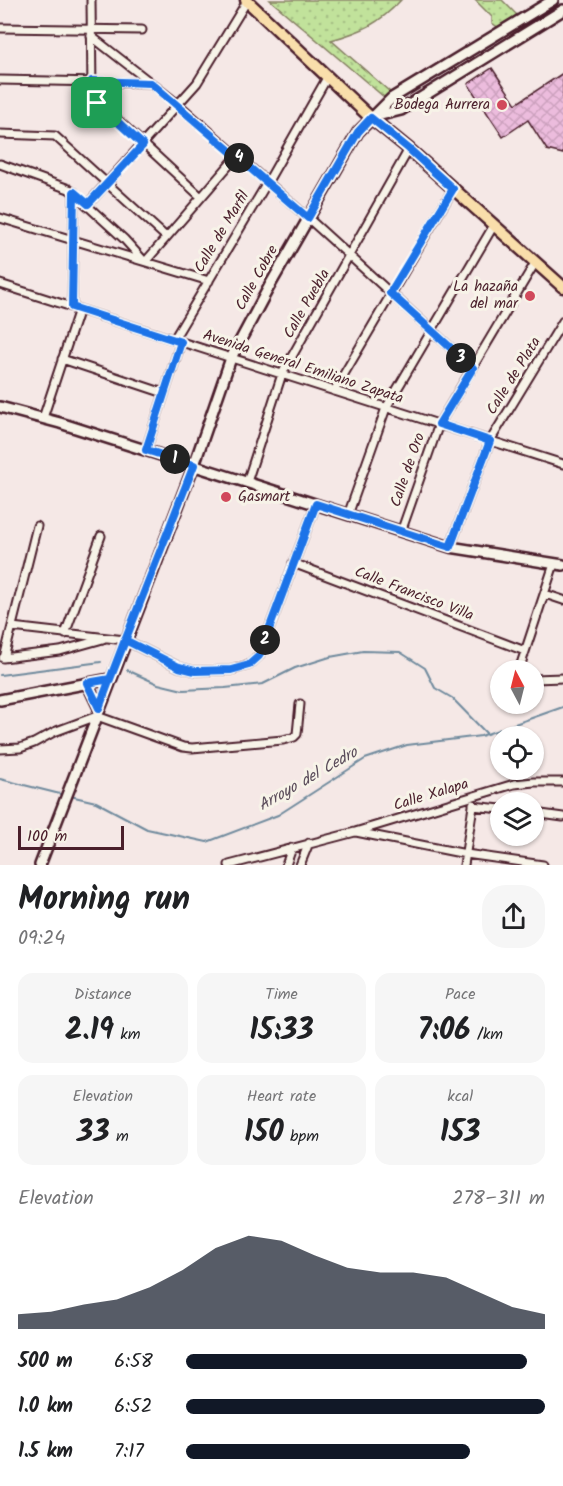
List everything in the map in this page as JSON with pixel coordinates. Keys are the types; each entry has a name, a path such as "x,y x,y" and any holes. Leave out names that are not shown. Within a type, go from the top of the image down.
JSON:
{"main road":[{"path":"246,0 371,118 409,149 563,287"}],"street":[{"path":"91,0 94,98 201,197"},
{"path":"88,204 197,83 246,0"},
{"name":"Calle Cobre","path":"40,865 194,465 231,358 358,132 392,98 552,0"},
{"path":"371,118 401,110 563,10"},
{"path":"532,13 541,24"},
{"path":"0,28 91,33 142,30"},
{"path":"91,33 178,104 308,218 473,368"},
{"path":"444,67 452,78"},
{"name":"Calle de Marfil","path":"146,450 177,341 209,281 328,76"},
{"path":"0,80 151,83"},
{"path":"0,134 55,136 166,237"},
{"name":"Calle Puebla","path":"247,482 282,374 409,149"},
{"path":"145,261 237,156"},
{"path":"0,164 64,186 74,192 145,261"},
{"path":"334,391 453,189"},
{"path":"43,418 75,308 72,241 74,192"},
{"path":"0,218 209,281"},
{"path":"348,515 386,408 494,225"},
{"name":"Calle de Oro","path":"401,532 439,424 535,263"},
{"name":"Avenida General Emiliano Zapata","path":"0,284 563,464"},
{"name":"Calle de Plata","path":"450,547 490,441 563,321"},
{"path":"62,359 164,393"},
{"path":"1,406 450,547 559,564 545,594 522,660"},
{"path":"12,627 125,640 179,667 195,671 231,670 249,665 259,656 316,504"},
{"path":"37,526 2,658 60,651 108,638"},
{"path":"65,634 101,536"},
{"name":"Calle Francisco Villa","path":"293,563 525,651"},
{"path":"545,594 563,600"},
{"path":"544,679 563,678"},
{"path":"0,700 110,679"},
{"path":"87,683 98,712"},
{"path":"0,749 20,748 34,744 98,712 183,747 201,748 294,737 298,729 300,704"},
{"name":"Calle Xalapa","path":"229,865 355,832 522,783 563,782"},
{"path":"464,865 473,796"},
{"path":"473,806 490,808"},
{"path":"544,814 563,816"},
{"path":"355,832 466,855 543,865"},
{"path":"300,865 309,843"},
{"path":"286,865 292,848"}],"green space":[{"path":"270,0 401,0 369,26 331,40 390,92 384,97"},
{"path":"475,0 502,0 518,16 499,28 492,23 492,17"}],"building":[{"path":"492,68 516,104 563,73 563,154 547,150 528,120 503,137 468,84"}],"waterway":[{"path":"127,670 158,684 183,690 225,688 263,684 295,668 330,657 363,651 400,652 425,668 435,688 452,698 487,734"},
{"path":"0,675 101,662"},
{"name":"Arroyo del Cedro","path":"70,796 96,802 147,829 207,842 278,815 365,759 407,745 481,736 563,707"},
{"name":"Arroyo del Cedro","path":"0,779 64,795"}],"place":[{"name":"Bodega Aurrera","path":"502,105"},
{"name":"La hazaña del mar","path":"530,296"},
{"name":"Gasmart","path":"226,497"}],"route":[{"path":"97,103 92,92 92,81 151,83 308,218 358,132 371,118 409,149 453,189 390,293 473,368 439,424 490,441 450,547 316,504 259,656 249,665 231,670 195,671 179,667 125,640 110,679 87,683 99,708 125,640 194,465 146,450 181,342 72,307 74,192 88,204 143,145 97,103"}]}
